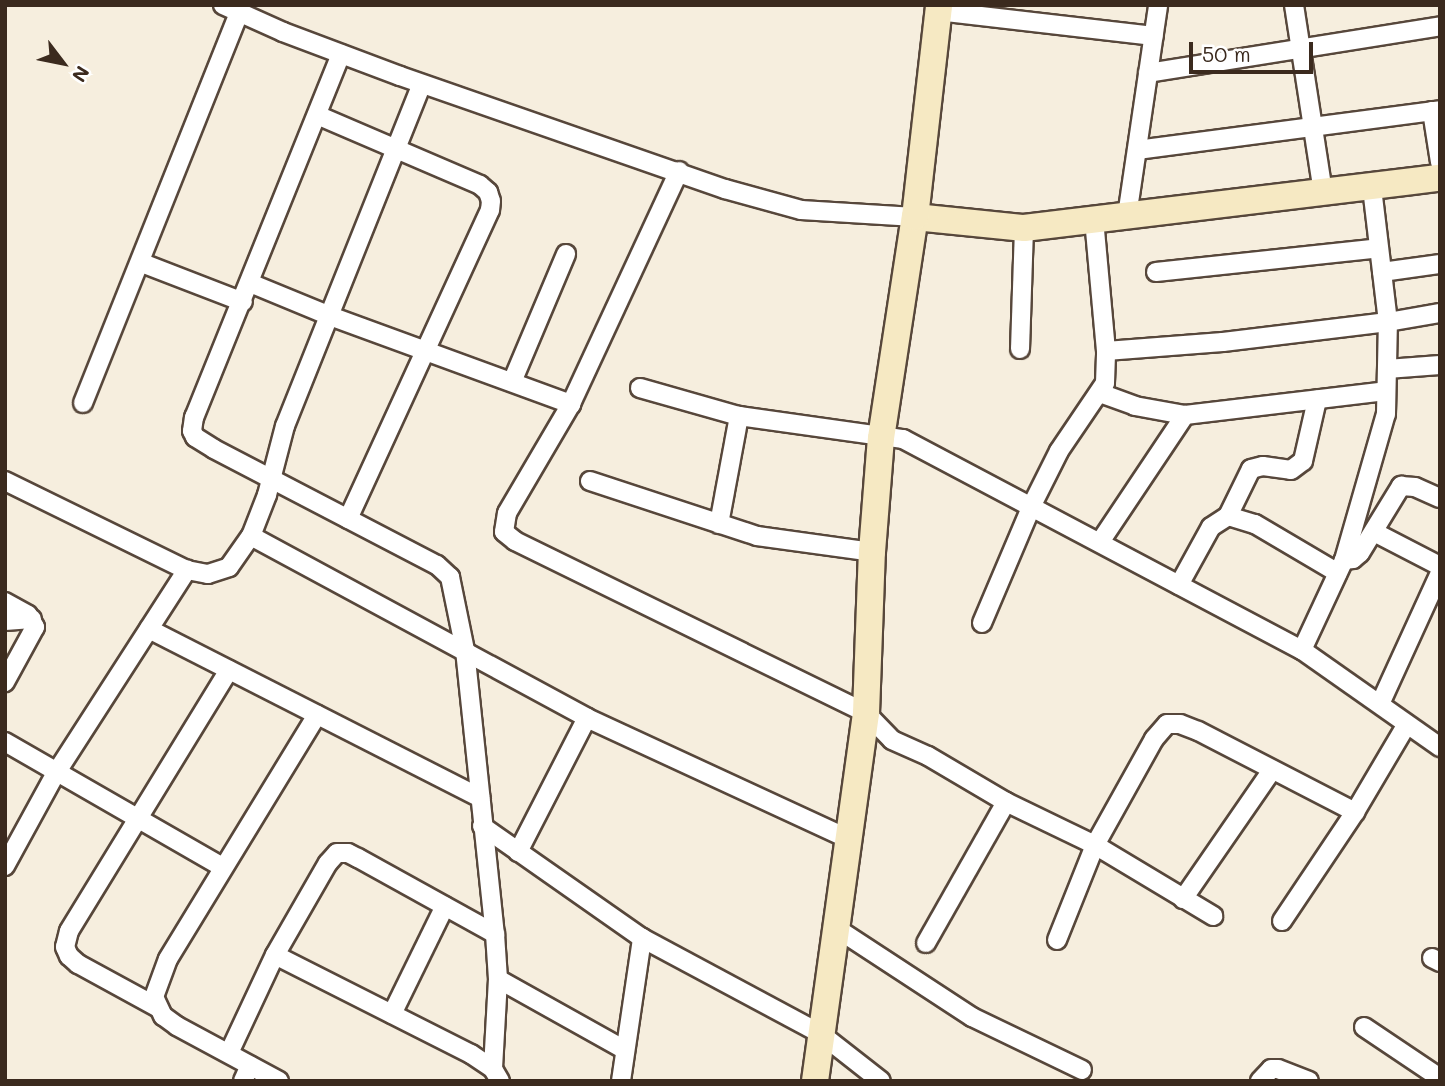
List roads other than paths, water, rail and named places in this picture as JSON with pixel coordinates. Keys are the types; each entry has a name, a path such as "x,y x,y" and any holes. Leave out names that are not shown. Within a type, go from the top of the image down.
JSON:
{"street":[{"path":"1127,216 1158,5"},
{"path":"1294,5 1315,124 1323,192"},
{"path":"815,1081 866,713 872,552 881,438 915,217 939,8 1154,36"},
{"path":"83,403 142,262 231,9 341,54 541,127 725,189 801,210 915,217 1024,228 1440,178"},
{"path":"1148,73 1440,26"},
{"path":"341,54 243,302 194,417 192,431 201,442 445,570 456,594 465,650 495,934 498,1078"},
{"path":"5,481 187,570 208,574 229,567 251,536 285,426 422,84"},
{"path":"1137,150 1315,124 1436,110 1440,162"},
{"path":"317,115 480,185 488,192 491,201 490,210 348,519"},
{"path":"678,171 571,404 507,513 503,527 508,535 866,713 892,740 928,756 1006,802 1095,845 1213,916"},
{"path":"1302,650 1341,566 1386,414 1388,322 1372,187"},
{"path":"982,623 1032,505 1077,421 1100,393 1107,372 1094,219"},
{"path":"1020,349 1024,228"},
{"path":"1156,272 1379,248"},
{"path":"512,383 566,254"},
{"path":"142,262 243,302"},
{"path":"1382,272 1440,264"},
{"path":"250,283 330,316 571,404"},
{"path":"1106,351 1223,342 1440,313"},
{"path":"1387,369 1440,365"},
{"path":"640,388 739,416 903,439 1302,650 1440,747"},
{"path":"1100,393 1145,408 1185,415 1386,391"},
{"path":"1179,585 1211,527 1228,516 1251,469 1263,466 1291,470 1303,461 1317,400"},
{"path":"1100,542 1185,415"},
{"path":"719,524 739,416"},
{"path":"590,481 757,536 872,552"},
{"path":"1341,566 1360,553 1401,486 1415,486 1440,498"},
{"path":"1228,516 1255,524 1341,566"},
{"path":"1374,532 1440,566"},
{"path":"251,536 587,718 849,839"},
{"path":"5,866 56,774 187,570"},
{"path":"1380,704 1440,573"},
{"path":"5,602 32,619 35,628 32,638 5,682"},
{"path":"5,621 32,619"},
{"path":"149,629 480,798"},
{"path":"229,670 69,931 65,947 69,956 78,964 157,1007 177,1026 229,1053 247,1073 279,1081"},
{"path":"157,1007 154,997 158,980 222,867 317,715"},
{"path":"518,852 587,718"},
{"path":"1057,940 1095,845 1154,738 1167,724 1180,724 1198,731 1355,812"},
{"path":"1282,921 1355,812 1407,724"},
{"path":"5,742 56,774 222,867"},
{"path":"1184,899 1272,770"},
{"path":"926,943 1006,802"},
{"path":"482,826 642,938 821,1034 881,1081"},
{"path":"229,1053 275,955 328,863 337,853 348,853 495,934"},
{"path":"392,1014 444,906"},
{"path":"836,928 972,1017 1082,1070"},
{"path":"621,1081 642,938"},
{"path":"275,955 471,1054 498,1078"},
{"path":"498,979 625,1050"},
{"path":"1364,1027 1440,1078"},
{"path":"1260,1081 1271,1069 1278,1069 1309,1081"}]}
